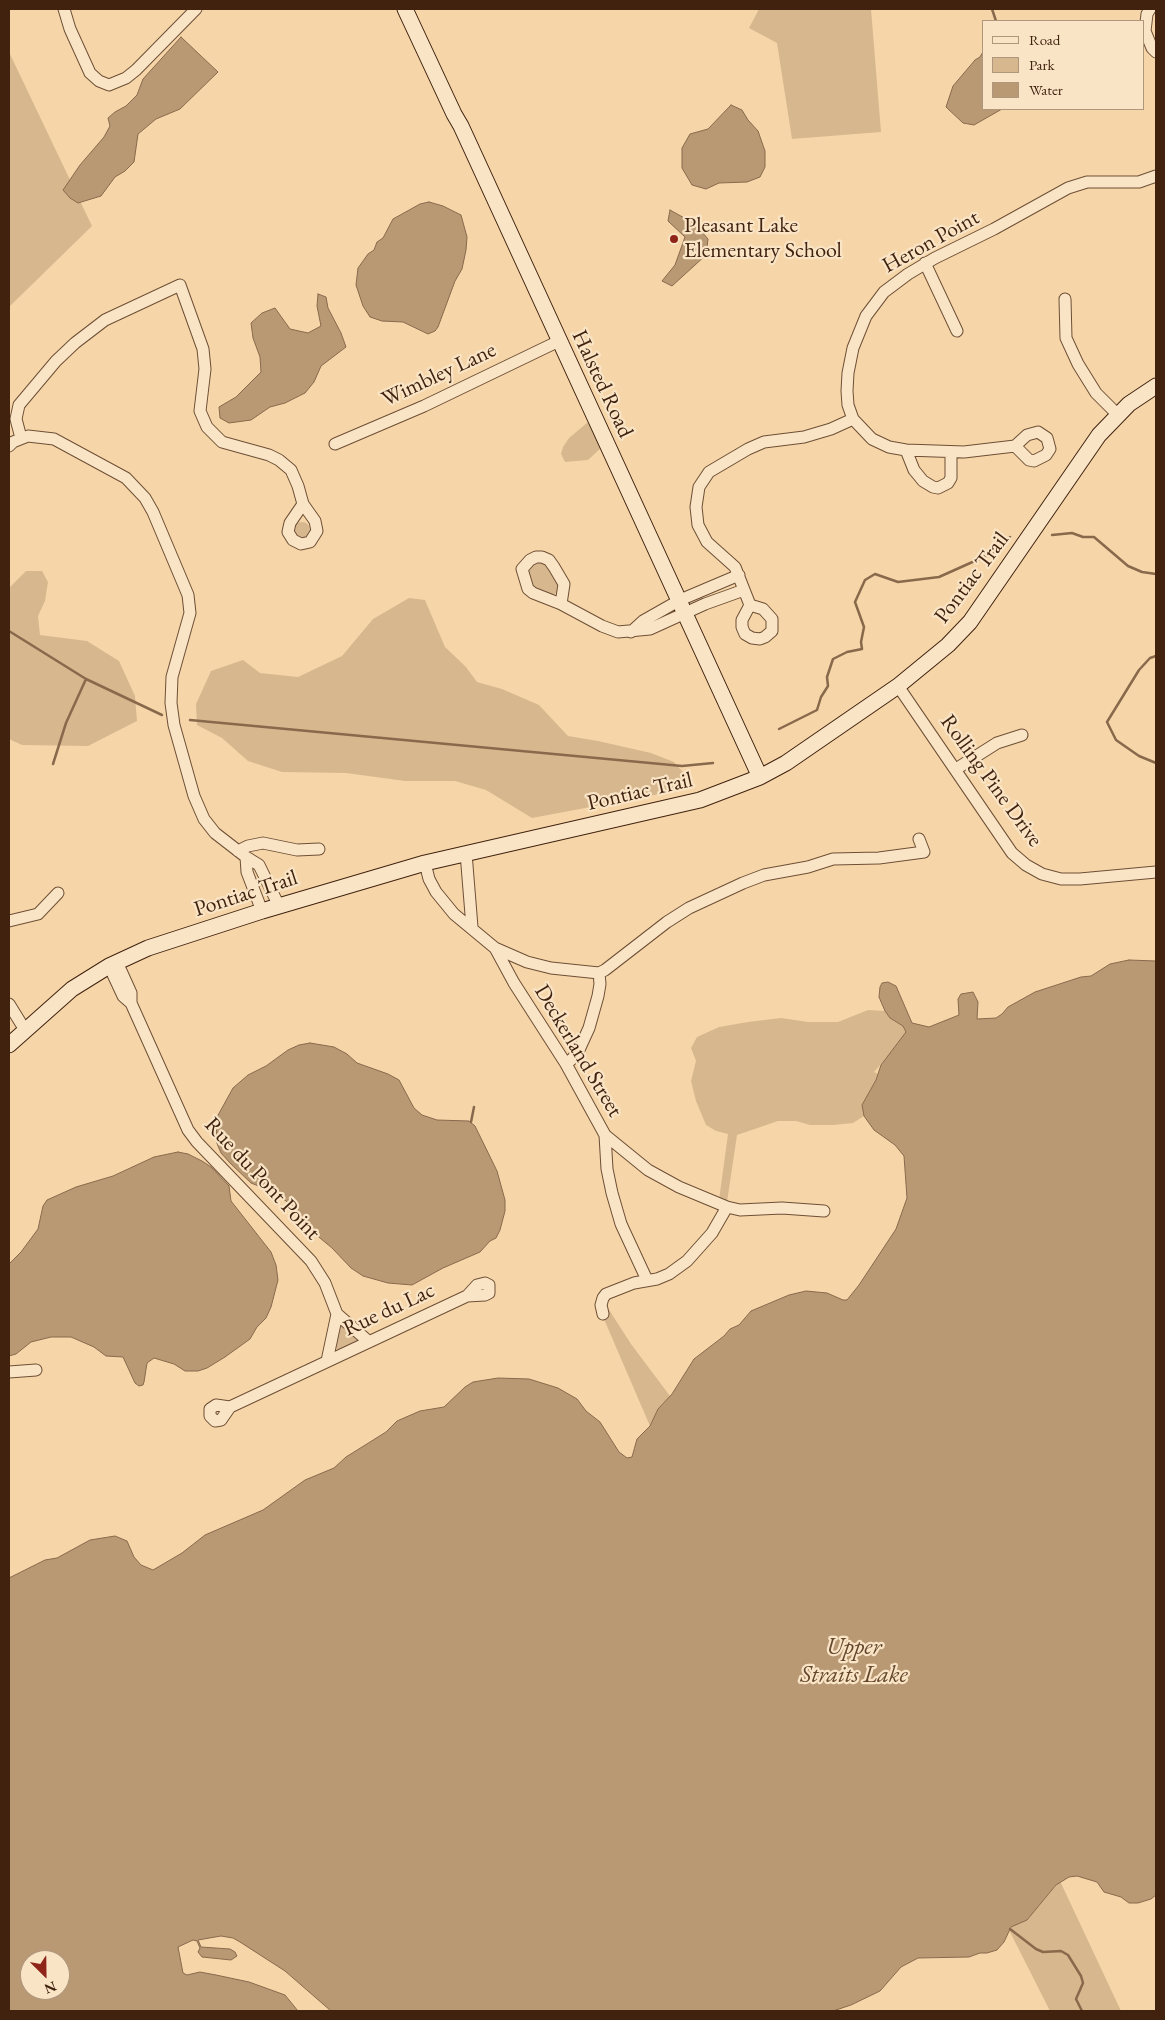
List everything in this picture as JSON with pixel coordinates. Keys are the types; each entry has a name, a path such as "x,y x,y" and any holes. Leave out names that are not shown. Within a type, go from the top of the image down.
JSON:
{"main road":[{"name":"Halsted Road","path":"405,9 461,126 760,777"},
{"name":"Pontiac Trail","path":"10,1041 72,989 113,964 148,948 262,911 426,863 700,800 760,777 786,763 898,686 948,645 970,622 1099,435 1130,404 1156,386"}],"street":[{"path":"64,9 70,29 90,73 99,81 109,85 126,78 136,70 196,9"},
{"path":"1150,9 1147,14 1146,32 1152,48 1156,52"},
{"name":"Heron Point","path":"853,419 848,405 848,373 853,348 866,316 884,292 925,263 994,229 1068,188 1087,182 1139,182 1156,176"},
{"path":"925,263 957,331"},
{"path":"21,438 16,419 18,405 74,343 105,320 180,285 203,349 205,369 200,411 207,427 222,442 269,455 279,460 290,470 298,486 303,504"},
{"path":"1065,299 1066,338 1078,364 1096,393 1118,415"},
{"name":"Wimbley Lane","path":"336,444 424,406 559,341"},
{"path":"750,605 739,575 730,561 707,542 698,525 696,507 699,487 709,472 732,457 764,442 804,437 831,429 853,419 872,439 889,447 906,450 951,452 1016,446"},
{"path":"9,446 21,438 37,436 54,439 126,478 145,498 153,512 188,594 190,613 172,677 171,703 174,725 194,796 204,819 215,833 259,865 279,906"},
{"path":"906,450 914,470 933,488 938,488 948,483 951,478 951,452"},
{"path":"561,604 602,626 618,632 650,629 683,607 739,575"},
{"path":"683,607 744,590"},
{"name":"Rolling Pine Drive","path":"898,686 1012,853 1026,865 1042,874 1061,879 1156,872"},
{"path":"956,769 997,743 1022,735"},
{"path":"495,948 527,962 551,968 592,974 599,973 667,922 689,908 743,883 764,875 808,867 832,859 879,858 924,852 919,839"},
{"path":"242,854 248,846 263,843 297,850 318,849"},
{"path":"466,853 472,927"},
{"path":"242,854 262,911"},
{"name":"Deckerland Street","path":"426,863 429,879 436,892 454,914 495,948 566,1064 605,1134 607,1169 612,1193 621,1224 647,1280"},
{"path":"9,921 38,914 58,893"},
{"name":"Rue du Pont Point","path":"113,964 124,996 131,1003 188,1130 196,1142 311,1261 325,1283 337,1314 368,1341"},
{"path":"566,1064 578,1052 589,1028 598,996 599,973"},
{"path":"9,1004 24,1030"},
{"path":"605,1134 648,1170 679,1187 727,1207 740,1210 782,1208 824,1210"},
{"path":"603,1314 601,1304 606,1294 647,1280 657,1279 669,1274 687,1261 712,1233 727,1207"},
{"name":"Rue du Lac","path":"230,1407 467,1296"},
{"name":"Rue du Lac","path":"328,1361 337,1314"},
{"path":"9,1372 36,1370"}],"green space":[{"path":"759,9 871,9 881,132 792,139 777,43 749,28"},
{"path":"9,52 92,226 9,307"},
{"path":"588,422 601,448 588,460 565,462 561,454 563,447 569,438"},
{"path":"299,522 305,522 310,527 308,536 299,538 294,533 294,527"},
{"path":"538,562 546,565 558,582 558,591 555,594 551,595 533,586 528,569 530,565"},
{"path":"26,571 42,571 48,582 45,601 38,616 40,635 87,641 119,661 135,696 137,721 88,746 22,745 9,739 9,588"},
{"path":"409,598 425,600 445,647 466,667 477,682 502,689 539,705 568,736 651,753 674,762 689,779 681,790 532,818 486,790 455,781 405,781 346,773 282,772 248,761 222,738 197,725 196,704 211,671 243,660 260,673 298,677 342,656 373,619"},
{"path":"868,1010 885,1011 890,1018 903,1026 906,1032 874,1072 878,1074 876,1080 862,1105 864,1116 853,1123 833,1125 810,1125 796,1121 778,1121 737,1135 727,1202 719,1200 728,1134 716,1131 706,1125 696,1101 691,1081 696,1061 691,1048 697,1037 719,1027 781,1018 808,1022 838,1022"},
{"path":"604,1302 631,1344 670,1396 658,1409 650,1426 597,1303"},
{"path":"341,1324 358,1337 357,1341 337,1351 336,1345"},
{"path":"1060,1881 1121,2011 1050,2011 1009,1930 1015,1924 1027,1920"}],"water":[{"path":"181,37 218,72 180,109 156,119 138,134 134,162 115,177 101,196 78,203 70,198 63,190 80,165 104,137 110,126 108,118 126,106 137,95 143,79"},
{"path":"982,54 982,110 1000,110 974,125 963,123 946,107 953,86 975,60"},
{"path":"731,105 742,110 758,131 765,151 765,167 760,177 747,182 719,183 706,189 692,185 682,168 682,148 690,134 708,129"},
{"path":"429,202 443,206 461,215 467,237 462,269 455,281 438,327 435,331 428,334 403,322 382,321 370,317 363,306 356,285 358,268 368,254 374,250 377,242 383,238 393,219 420,204"},
{"path":"670,210 695,224 708,239 706,255 672,286 662,281 675,265 685,237 668,221"},
{"path":"318,294 326,297 328,308 346,347 321,366 314,382 305,393 285,403 270,407 251,420 229,423 220,418 219,407 236,397 261,372 260,357 253,338 251,323 262,313 275,308 290,329 308,333 321,326 317,306"},
{"name":"Upper Straits Lake","path":"1129,960 1156,961 1156,1895 1151,1899 1138,1903 1129,1903 1121,1897 1104,1892 1097,1882 1077,1876 1069,1877 1056,1885 1027,1920 1011,1927 1004,1942 997,1950 969,1957 918,1958 901,1967 880,1991 851,2005 833,2011 331,2011 285,1971 233,1938 221,1936 198,1940 201,1947 230,1949 237,1956 231,1960 202,1957 198,1952 200,1948 197,1941 193,1940 178,1947 183,1973 187,1975 200,1972 249,1982 285,1995 298,2011 9,2011 9,1578 45,1560 57,1558 90,1540 115,1536 127,1541 134,1557 141,1565 153,1570 182,1553 205,1535 263,1510 305,1480 334,1468 346,1457 386,1432 397,1421 420,1411 444,1407 473,1382 498,1378 529,1379 558,1388 577,1399 586,1411 600,1422 619,1452 627,1458 632,1457 637,1439 650,1426 658,1409 672,1394 694,1359 724,1336 730,1329 739,1325 751,1311 789,1295 806,1291 827,1293 847,1300 896,1229 907,1198 904,1156 895,1145 874,1130 864,1116 862,1105 876,1080 881,1065 906,1032 903,1026 890,1018 885,1011 879,997 882,983 888,982 896,986 912,1023 929,1027 959,1015 958,999 961,994 973,992 978,1002 977,1019 996,1018 1008,1007 1035,992 1081,977 1091,976 1110,964"},
{"path":"310,1043 334,1047 347,1054 357,1063 399,1080 414,1108 422,1115 437,1120 469,1121 475,1126 497,1171 505,1200 505,1211 496,1238 490,1241 480,1252 443,1268 412,1285 388,1283 363,1276 351,1268 332,1248 308,1228 295,1207 271,1191 251,1183 231,1164 221,1153 216,1141 217,1117 233,1088 248,1075 266,1066 288,1050"},
{"path":"178,1152 188,1154 211,1167 229,1186 231,1201 271,1252 276,1265 278,1280 266,1318 257,1327 250,1339 225,1357 198,1371 185,1371 174,1364 154,1358 147,1363 143,1385 139,1386 135,1383 123,1357 106,1356 94,1347 71,1337 51,1337 31,1342 16,1354 9,1356 9,1264 21,1252 38,1229 43,1206 47,1200 76,1187 113,1176 154,1157"}],"waterway":[{"path":"992,9 996,20"},
{"path":"1052,535 1072,533 1083,537 1094,537 1128,566 1142,572 1156,574"},
{"path":"779,729 817,710 821,697 828,686 827,677 833,659 847,652 862,649 861,642 864,627 855,602 865,580 875,574 898,582 939,577 997,551 1010,537"},
{"path":"9,631 86,679 162,715"},
{"path":"1156,656 1150,658 1139,670 1107,722 1116,740 1139,756 1156,763"},
{"path":"53,764 66,723 86,679"},
{"path":"190,720 682,766 713,763"},
{"path":"471,1122 474,1107"},
{"path":"1010,1929 1036,1949 1043,1952 1061,1951 1068,1955 1081,1976 1083,1983 1076,1999 1082,2011"}],"place":[{"name":"Pleasant Lake Elementary School","path":"674,239"}]}
